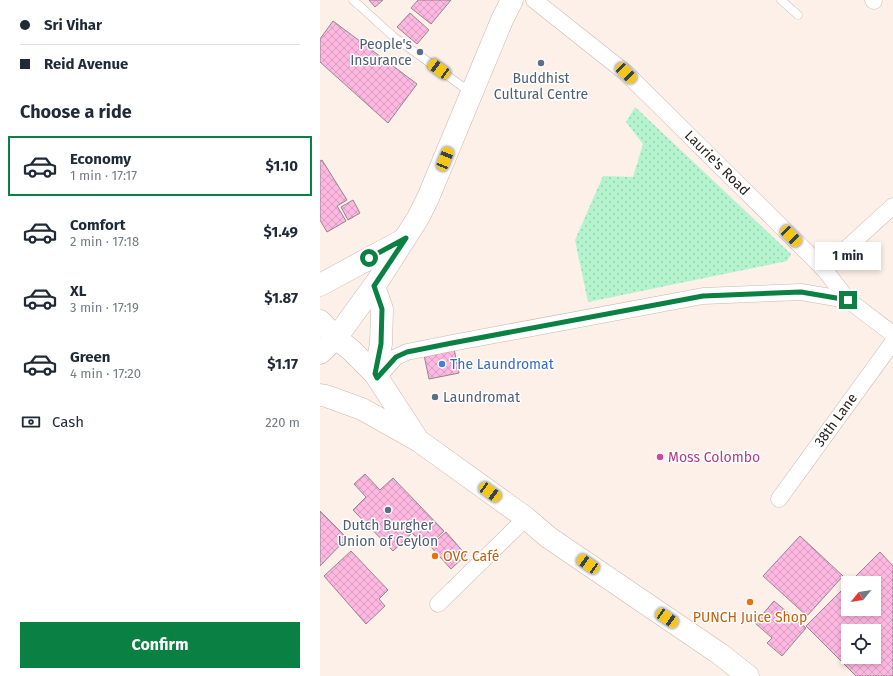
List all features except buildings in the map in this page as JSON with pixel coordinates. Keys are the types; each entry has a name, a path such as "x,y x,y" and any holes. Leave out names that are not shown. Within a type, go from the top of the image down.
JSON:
{"main road":[{"path":"320,353 336,338 374,286 418,218 428,198 502,20 512,0"},
{"path":"322,278 406,238"},
{"path":"374,286 382,309 381,344 376,376"},
{"path":"320,321 336,338 352,350 376,376 419,441"},
{"path":"320,396 326,396 362,409 419,441 526,518 548,537 720,654 748,676"}],"street":[{"name":"Laurie's Road","path":"534,0 626,73 824,269 848,300 893,334"},
{"path":"824,269 893,206"},
{"path":"376,376 396,357 407,352 703,296 801,292 848,300"},
{"name":"38th Lane","path":"779,499 893,342"},
{"path":"438,604 526,518"}],"lane":[{"path":"353,0 394,37 472,94"},
{"path":"781,0 798,15"}],"green space":[{"path":"635,107 791,254 787,261 588,302 575,240 603,176 633,177 643,144 626,122"}],"place":[{"name":"People's Insurance","path":"420,52"},
{"name":"Buddhist Cultural Centre","path":"541,63"},
{"name":"The Laundromat","path":"442,364"},
{"name":"Laundromat","path":"435,397"},
{"name":"Moss Colombo","path":"660,457"},
{"name":"Dutch Burgher Union of Ceylon","path":"388,510"},
{"name":"OVC Café","path":"435,556"},
{"name":"PUNCH Juice Shop","path":"750,602"}],"route":[{"path":"369,258 406,238 374,286 382,309 381,344 375,374 377,378 396,357 407,352 703,296 801,292 848,300"}]}
